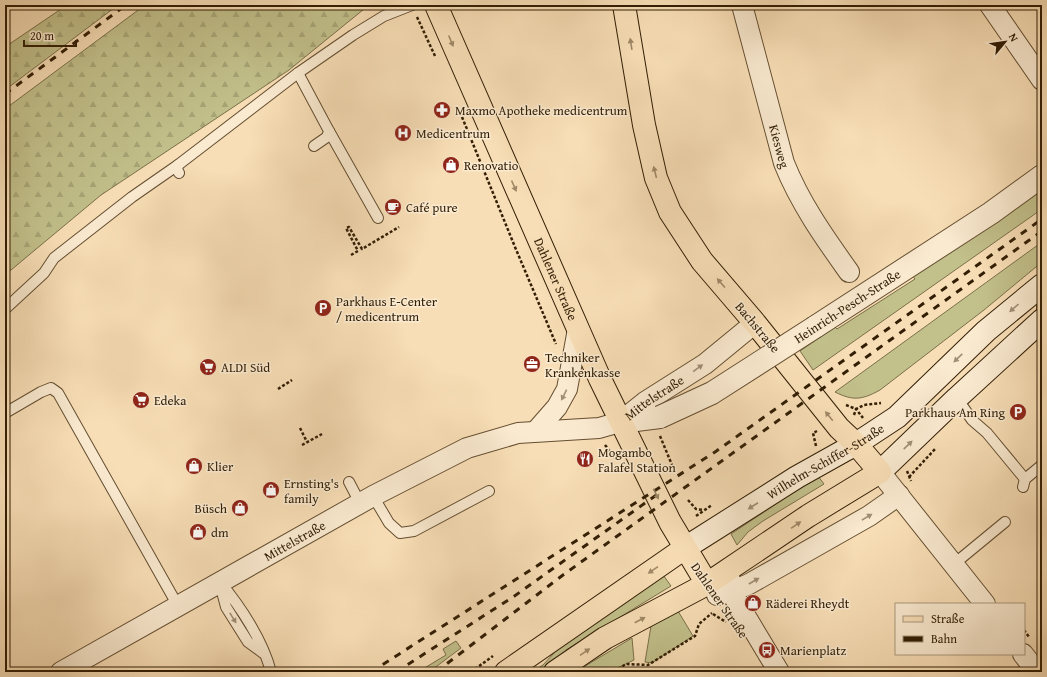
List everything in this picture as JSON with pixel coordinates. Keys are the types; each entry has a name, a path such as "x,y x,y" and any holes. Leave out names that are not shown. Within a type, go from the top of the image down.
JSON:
{"main road":[{"name":"Dahlener Straße","path":"436,5 620,422 685,548 720,594"},
{"name":"Bachstraße","path":"624,5 644,125 656,178 667,205 702,261 755,323 839,428 856,444 880,472"},
{"name":"Heinrich-Pesch-Straße","path":"620,422 660,416 712,393 991,213 1042,176"},
{"name":"Wilhelm-Schiffer-Straße","path":"506,672 685,548 814,466 856,444 897,417 986,331 1042,285"},
{"path":"555,672 605,638 720,594 737,564 808,516 880,472 957,398 1042,320"},
{"name":"Dahlener Straße","path":"685,548 710,562 737,564"},
{"path":"590,614 600,619 604,625 605,638"}],"street":[{"name":"Kiesweg","path":"742,5 784,163 794,187 809,215 849,272"},
{"path":"990,5 1042,80"},
{"name":"Mittelstraße","path":"61,672 366,500 467,448 518,433 599,428 620,422 645,402 700,367 755,323"},
{"path":"536,431 557,407 567,389 578,329"},
{"name":"Bachstraße","path":"880,472 984,603"},
{"path":"720,594 843,531 886,506 899,495"},
{"name":"Dahlener Straße","path":"720,594 767,672"},
{"name":"Dahlener Straße","path":"720,594 779,672"},
{"path":"1024,655 1037,672"}],"lane":[{"path":"5,310 44,273 54,258 132,197 178,169 298,73 353,35 384,16 412,5"},
{"path":"298,73 378,218"},
{"path":"314,146 327,137 329,131"},
{"path":"1042,302 1042,309"},
{"path":"1020,340 1042,334"},
{"path":"5,413 50,388 58,393 178,606"},
{"path":"957,398 972,420 988,433 1024,483 1042,465"},
{"path":"349,482 400,533 414,531 489,491"},
{"path":"954,564 1005,522"},
{"path":"220,582 226,607 248,642 270,656 271,672"}],"path":[{"path":"412,5 432,48"},
{"path":"464,122 559,350"},
{"path":"351,254 358,251 346,228 349,227 362,249 399,227"},
{"path":"278,388 292,380"},
{"path":"842,404 856,409 864,405 881,403 886,399"},
{"path":"300,428 307,442"},
{"path":"302,445 322,434"},
{"path":"688,500 696,509 704,510"},
{"path":"614,672 626,664 648,665 695,636 701,623 720,594"}],"green space":[{"path":"67,5 118,5 5,90 5,47"},
{"path":"145,5 369,5 289,70 101,195 5,275 5,109"},
{"path":"1042,190 1042,209 813,370 800,351 835,327 837,329 915,279 912,275 962,244"},
{"path":"1042,242 1042,262 984,310 880,390 868,396 858,398 847,397 835,392"},
{"path":"818,476 824,484 763,521 748,532 737,545 731,534"},
{"path":"661,572 671,586 566,650 543,672 532,672 543,665 567,639"},
{"path":"678,611 693,636 652,663 645,662 651,626"},
{"path":"632,638 634,660 609,672 575,672"},
{"path":"456,641 461,648 429,672 418,672 446,655 443,649"}],"railway":[{"path":"5,94 126,5"},
{"path":"371,672 715,452 1042,219"},
{"path":"436,672 563,575 1042,231"},
{"path":"396,672 513,597 662,491"}],"place":[{"name":"Maxmo Apotheke medicentrum","path":"442,110"},
{"name":"Medicentrum","path":"403,133"},
{"name":"Renovatio","path":"451,165"},
{"name":"Café pure","path":"393,207"},
{"name":"Parkhaus E-Center / medicentrum","path":"323,308"},
{"name":"Techniker Krankenkasse","path":"532,364"},
{"name":"ALDI Süd","path":"208,367"},
{"name":"Edeka","path":"141,400"},
{"name":"Parkhaus Am Ring","path":"1018,412"},
{"name":"Mogambo Falafel Station","path":"585,459"},
{"name":"Klier","path":"194,466"},
{"name":"Ernsting's family","path":"271,490"},
{"name":"Büsch","path":"240,508"},
{"name":"dm","path":"198,532"},
{"name":"Räderei Rheydt","path":"753,603"},
{"name":"Marienplatz","path":"767,650"}]}
